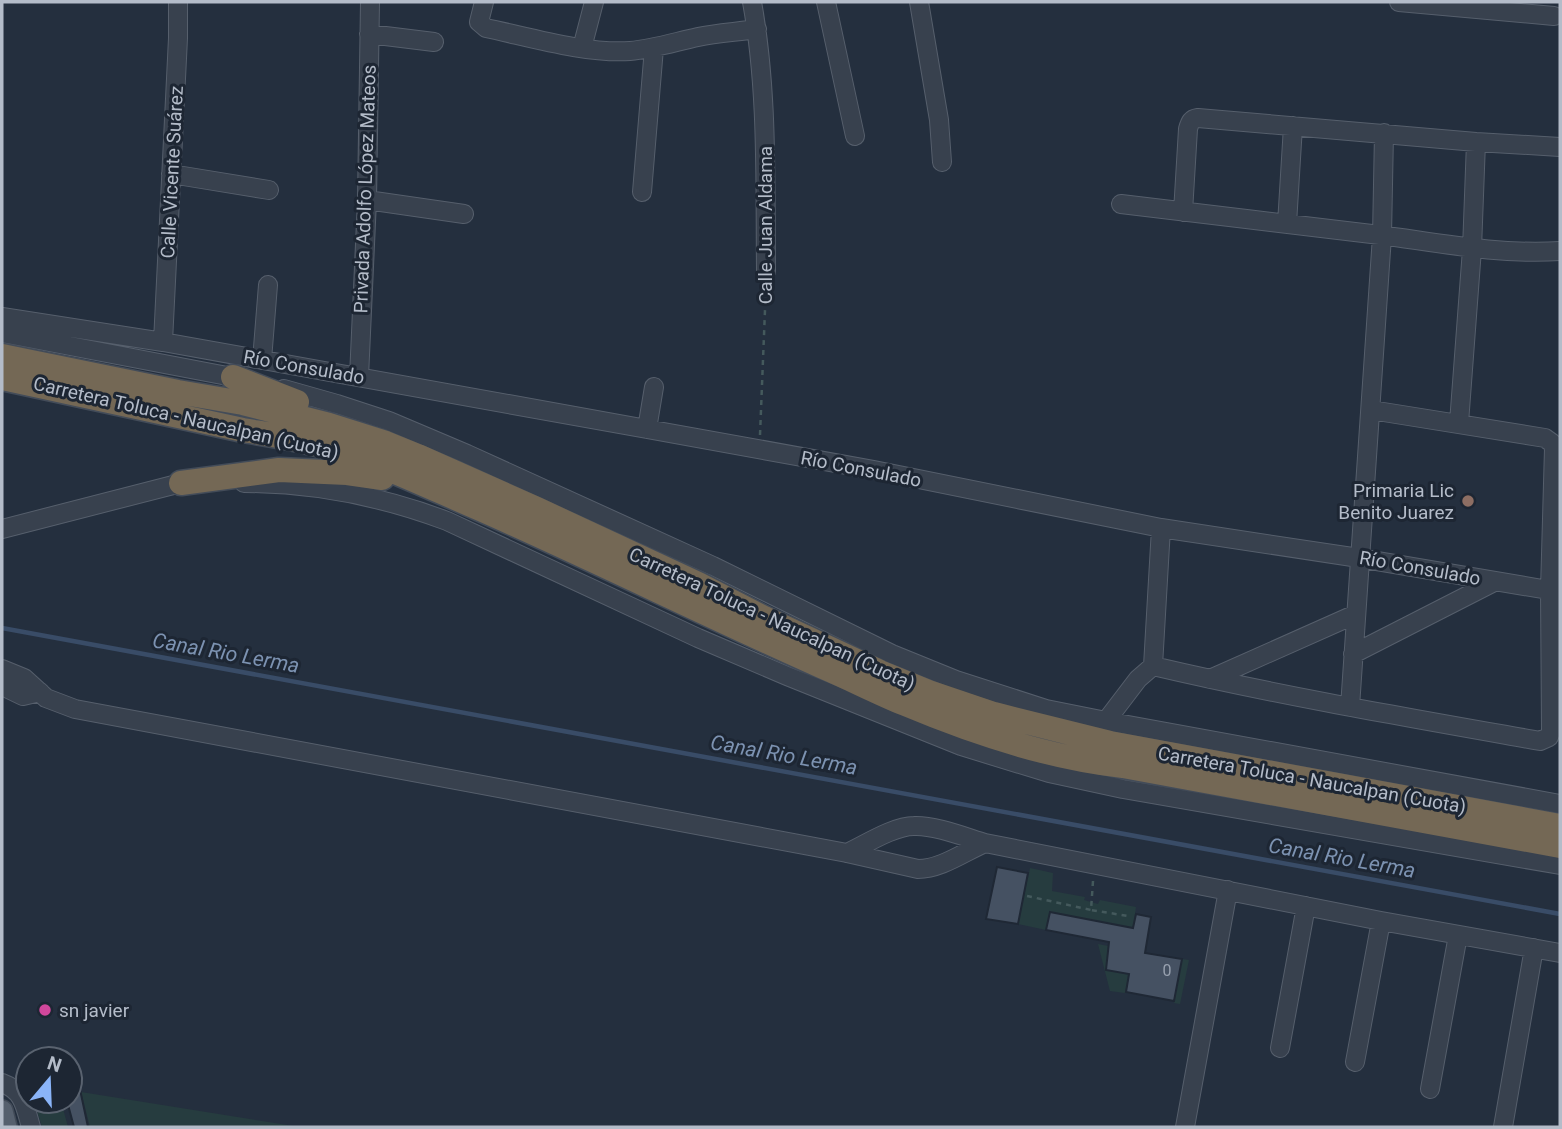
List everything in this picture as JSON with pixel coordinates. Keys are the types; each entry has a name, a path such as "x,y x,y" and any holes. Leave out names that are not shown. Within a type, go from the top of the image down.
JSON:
{"highway":[{"name":"Carretera Toluca - Naucalpan (Cuota)","path":"2,356 243,403 386,443 688,579 880,672 994,714 1110,743 1560,826"},
{"path":"233,377 280,397 414,443 453,471"},
{"name":"Carretera Toluca - Naucalpan (Cuota)","path":"2,378 282,436 331,448 385,467 880,693 995,737 1093,763 1123,766 1560,846"},
{"path":"181,482 279,470 347,473 417,483"}],"main road":[{"path":"2,1111 6,1127"}],"street":[{"name":"Calle Vicente Suárez","path":"163,342 178,2"},
{"name":"Privada Adolfo López Mateos","path":"359,377 367,200 370,2"},
{"path":"484,2 479,22 486,28 582,48 610,51 654,48 700,37 757,29"},
{"path":"582,48 594,2"},
{"name":"Calle Juan Aldama","path":"752,2 757,29 765,125 766,271"},
{"path":"826,2 855,136"},
{"path":"919,2 939,120 942,162"},
{"path":"1399,2 1496,6 1554,16"},
{"path":"369,34 434,42"},
{"path":"642,192 654,48"},
{"path":"1183,212 1188,129 1190,122 1198,118 1476,142 1560,146"},
{"path":"1287,224 1293,126"},
{"path":"1350,707 1382,236 1384,133"},
{"path":"1459,424 1472,249 1476,142"},
{"path":"172,174 270,190"},
{"path":"367,200 464,214"},
{"path":"1121,204 1472,249 1560,251"},
{"path":"262,360 268,285"},
{"name":"Río Consulado","path":"2,317 163,342 759,449 1161,528 1555,591"},
{"path":"2,333 259,382 388,421 456,449 713,566 892,654 956,680 1046,709 1560,804"},
{"path":"647,429 654,387"},
{"path":"1153,666 1350,707 1540,741 1549,737 1555,591 1552,443 1545,438 1371,410"},
{"path":"2,529 181,482 306,486 351,494 413,509 447,521 698,638 961,746 1049,773 1123,789 1560,865"},
{"path":"1106,722 1138,679 1153,666 1161,528"},
{"path":"1353,654 1496,581"},
{"path":"1210,679 1356,614"},
{"path":"2,660 32,675 48,688 59,703"},
{"path":"2,669 24,678 46,698 89,712 847,853 918,869 936,866 985,842"},
{"path":"2,686 23,696 40,692"},
{"path":"847,853 899,828 925,827 985,842 1381,921 1560,953"},
{"path":"1185,1127 1228,890"},
{"path":"1280,1048 1306,906"},
{"path":"1355,1062 1381,921"},
{"path":"1430,1089 1458,935"},
{"path":"1503,1127 1534,948"},
{"path":"2,1083 21,1095 31,1127"}],"path":[{"name":"Calle Juan Aldama","path":"759,449 766,271"},
{"path":"1091,910 1095,864"},
{"path":"1027,897 1128,916"}],"green space":[{"path":"1030,868 1053,873 1052,891 1085,897 1084,900 1098,904 1100,900 1136,907 1133,928 1051,912 1046,930 1018,924"},
{"path":"1098,944 1108,946 1106,969 1129,974 1125,993 1110,991"},
{"path":"1182,959 1189,960 1180,1004 1174,1001"},
{"path":"84,1092 300,1127 90,1127"},
{"path":"38,1115 65,1115 68,1127 42,1127"}],"building":[{"path":"997,867 1028,873 1018,924 986,919"},
{"path":"1050,912 1133,928 1136,914 1151,917 1145,953 1182,959 1174,1001 1126,992 1129,974 1106,970 1109,942 1046,930"},
{"path":"84,1108 88,1127 74,1127 71,1115 84,1115"}],"waterway":[{"name":"Canal Rio Lerma","path":"2,628 1560,914"}],"place":[{"name":"Primaria Lic Benito Juarez","path":"1468,501"},
{"name":"sn javier","path":"45,1010"}]}
